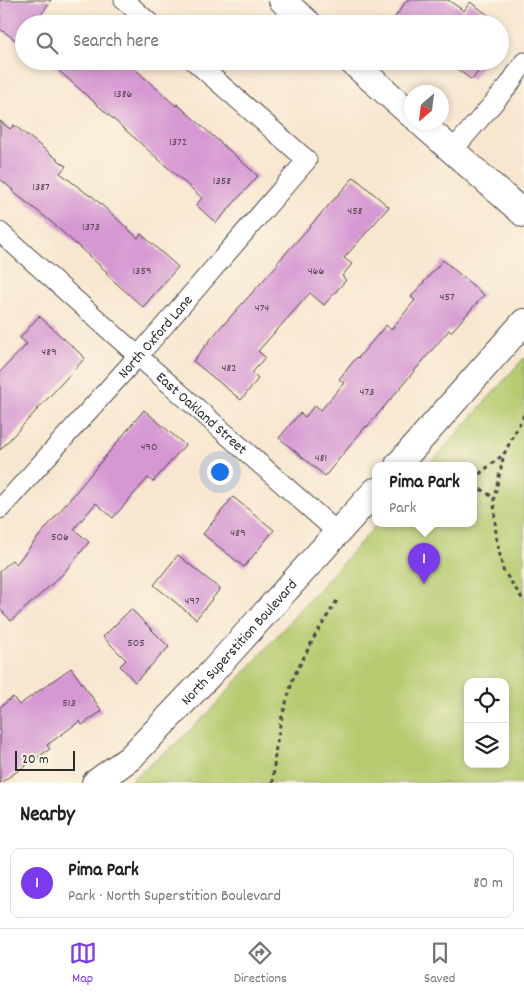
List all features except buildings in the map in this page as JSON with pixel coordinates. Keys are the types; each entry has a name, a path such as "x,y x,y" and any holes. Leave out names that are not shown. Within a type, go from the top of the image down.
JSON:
{"street":[{"path":"124,0 141,15"},
{"path":"282,0 298,15"},
{"path":"452,151 509,84 524,62"},
{"name":"North Oxford Lane","path":"0,509 138,356 306,160 204,70"},
{"path":"361,70 404,108"},
{"path":"429,130 524,214"},
{"name":"East Oakland Street","path":"0,232 338,533"},
{"path":"401,462 524,322"},
{"name":"North Superstition Boulevard","path":"95,783 130,758 213,671 372,494"}],"path":[{"path":"524,415 504,454 494,499 496,536 503,570 524,601"},
{"path":"477,476 504,454"},
{"path":"477,488 485,491 494,499"},
{"path":"273,783 280,720 294,676 315,636 338,599"}],"green space":[{"path":"524,358 524,783 127,783 174,745 207,714 374,527 477,527 477,462 432,462"}],"place":[{"name":"Pima Park","path":"424,584"}]}
